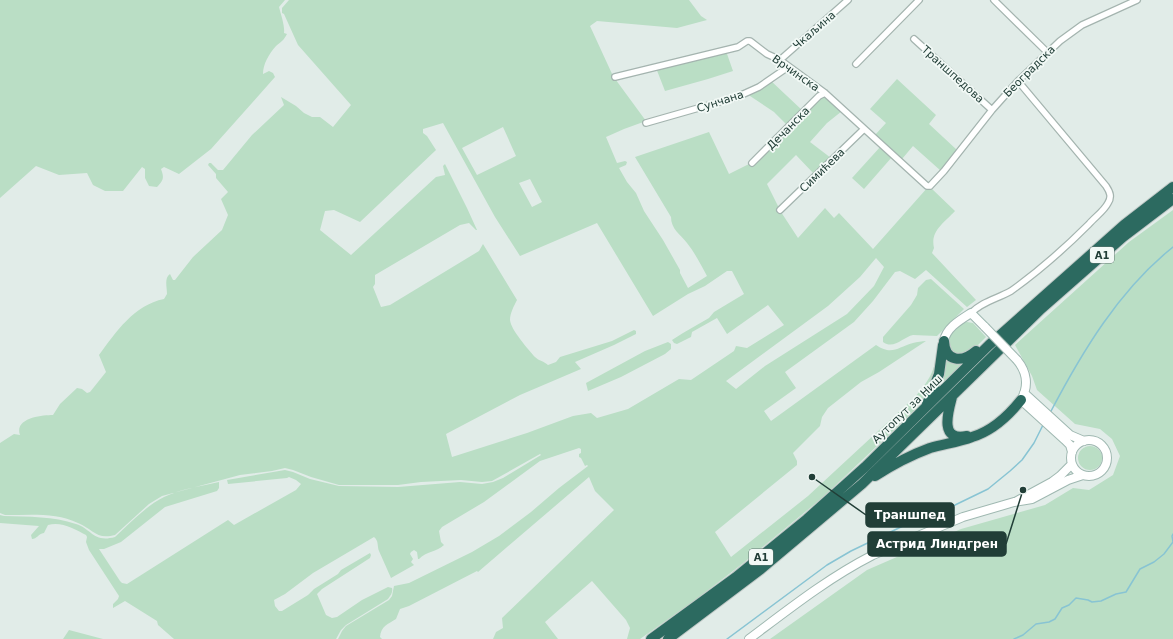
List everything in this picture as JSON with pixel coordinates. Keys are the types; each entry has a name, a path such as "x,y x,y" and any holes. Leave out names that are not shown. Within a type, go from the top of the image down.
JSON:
{"highway":[{"name":"Аутопут за Ниш","path":"651,639 736,577 807,519 865,467 989,345 1124,225 1173,187"},
{"name":"Аутопут за Ниш","path":"668,639 761,569 862,484 1041,309 1124,237 1173,199"},
{"path":"944,341 944,348 949,355 954,358 965,359 976,352 1008,323 1028,311"},
{"path":"924,410 939,374 944,341"},
{"path":"952,396 947,416 947,423 951,432 959,436 965,436 976,432 1021,398"},
{"path":"862,484 904,459 923,451 972,438 983,433 1010,412 1021,398"}],"street":[{"name":"Чкаљина","path":"780,60 848,0"},
{"path":"856,64 919,0"},
{"path":"994,0 1047,52"},
{"name":"Београдска","path":"944,171 992,110 1018,81 1060,40 1082,25 1137,0"},
{"name":"Траншпедова","path":"914,39 992,110"},
{"name":"Врчинска","path":"615,77 738,47 745,42 750,41 767,54 780,60 825,93 927,186 932,184 944,171"},
{"name":"Сунчана","path":"646,123 737,97 759,87 788,67"},
{"path":"944,341 950,328 982,303 1011,291 1052,258 1109,203 1110,192 1106,186 1018,81"},
{"name":"Дечанска","path":"752,163 819,96 825,93"},
{"name":"Симићева","path":"780,210 864,129"},
{"path":"971,313 1021,365 1025,374 1026,386 1021,398 1032,405 1058,429 1070,444 1072,464 1077,472 1090,477 1098,475 1106,466 1108,459 1106,451 1102,445 1095,441 1084,441 1058,429"},
{"path":"1072,452 1076,446 1084,441"},
{"path":"1014,502 1052,482 1072,464"},
{"path":"749,639 819,587 860,562 889,548 963,517 1014,502 1032,499 1068,480 1083,475"}],"green space":[{"path":"0,0 285,0 279,7 284,33 287,34 271,52 264,67 263,74 269,71 273,73 275,77 211,149 179,174 164,167 161,169 163,178 157,187 149,186 145,178 145,169 142,167 123,191 105,191 93,185 87,173 59,175 36,166 0,198"},
{"path":"289,0 689,0 701,16 707,20 677,28 597,21 590,26 613,76 646,121 606,137 617,163 627,162 626,165 619,168 627,182 636,193 644,211 680,270 680,273 688,288 707,276 693,251 674,228 671,217 635,157 709,132 729,174 749,164 751,166 820,97 825,95 842,111 827,123 810,142 831,158 814,174 796,155 767,184 781,212 798,238 825,208 834,218 839,213 873,249 928,187 931,188 955,211 942,223 936,232 932,253 976,300 967,307 926,270 915,279 900,271 895,272 873,301 854,322 785,372 796,388 764,411 771,421 876,345 886,350 895,350 913,343 926,341 861,382 828,408 822,417 820,426 793,453 797,461 797,465 715,532 731,557 808,496 916,396 930,376 937,352 939,352 938,366 929,390 914,411 822,498 742,564 694,601 640,639 627,639 630,628 626,620 592,581 545,622 558,639 493,639 496,632 503,628 502,618 614,510 595,491 589,477 478,572 477,571 409,606 400,609 396,619 385,626 382,630 380,637 382,639 338,639 346,626 389,600 392,596 394,586 409,583 472,552 499,536 531,512 588,466 585,466 579,457 581,449 579,448 540,461 484,502 442,527 439,531 441,542 444,545 425,554 419,559 417,552 414,550 410,554 413,559 411,562 414,565 391,578 379,551 377,540 374,537 313,573 285,594 274,600 275,606 279,611 282,611 308,595 314,589 338,574 341,570 370,553 370,558 322,589 317,594 326,615 332,618 337,617 362,600 388,587 392,588 392,594 388,599 346,625 336,639 174,639 158,625 157,621 125,601 113,608 113,604 119,596 89,550 86,542 86,535 68,526 53,524 48,525 44,533 32,539 31,535 39,526 0,523 0,515 50,518 67,521 81,526 97,537 115,537 157,501 177,492 162,496 149,504 115,535 109,536 99,535 83,525 61,517 42,515 5,515 0,513 0,443 14,434 20,435 19,429 25,421 36,417 53,415 60,404 77,388 82,389 87,393 90,392 106,372 99,355 112,337 135,313 153,302 164,299 167,294 166,280 168,276 170,274 173,280 175,280 193,257 222,230 228,215 221,199 228,192 216,178 216,174 208,165 209,163 211,163 218,170 223,170 252,135 284,105 281,97 304,113 312,117 320,117 333,127 351,105 298,45 284,14 282,13 282,8","holes":["443,123 495,217 520,256 597,223 653,316 688,294 705,286 727,271 732,271 744,294 714,312 709,318 672,340 674,343 677,344 691,337 692,332 717,318 727,334 768,305 784,325 747,348 736,346 734,351 691,380 679,379 628,409 597,418 591,413 573,416 527,433 452,457 446,434 520,395 581,369 575,362 636,334 636,331 634,330 612,341 560,357 556,362 548,365 535,357 513,329 510,317 517,300 483,244 479,251 390,305 381,307 373,287 375,284 375,275 460,225 469,223 477,230 445,164 443,166 445,175 436,177 351,255 320,230 325,211 334,210 360,222 436,150 427,136 423,133 423,129","503,127 516,156 477,175 462,148","530,179 542,202 532,207 519,183","876,258 884,267 874,286 847,314 765,366 736,389 726,381 828,306 860,277","540,454 541,455 503,478 482,484 460,482 398,487 339,486 310,479 285,470 227,480 228,484 289,477 301,484 296,490 234,525 228,520 127,584 120,581 99,549 104,549 121,542 165,507 217,491 219,488 219,482 195,487 240,475 285,468 339,485 398,485 461,480 482,482 492,481"]},
{"path":"726,51 733,71 665,91 656,68"},
{"path":"897,79 936,115 929,124 957,150 941,171 913,146 902,159 875,135 886,123 870,109"},
{"path":"770,80 803,111 788,126 774,112 747,94"},
{"path":"881,146 892,157 864,189 852,178"},
{"path":"1173,210 1173,639 770,639 867,570 961,529 1045,505 1073,488 1089,490 1113,475 1120,456 1112,439 1100,429 1075,424 1037,390 1032,376 1015,345 1129,242"},
{"path":"931,279 964,309 937,336 913,335 891,345 883,342 883,337 911,305 917,295 918,288 926,280"},
{"path":"967,322 973,323 986,337 971,352 962,356 952,353 947,339 949,334"},
{"path":"668,342 671,344 671,349 665,354 621,377 588,391 586,383 645,351"},
{"path":"944,351 957,363 966,363 938,390"},
{"path":"1090,446 1095,447 1101,453 1101,463 1095,469 1090,470 1085,469 1079,463 1078,458 1079,453 1085,447"},
{"path":"69,630 103,639 63,639"}],"waterway":[{"path":"1050,413 1075,367 1103,323 1136,282 1173,247"},
{"path":"727,639 827,565 851,551 903,526 955,505 988,489 1022,460 1034,443 1043,425"},
{"path":"1014,639 1023,635 1036,624 1049,622 1055,619 1062,608 1069,605 1076,598 1092,602 1101,601 1116,594 1126,592 1140,569 1154,562 1164,554 1173,542 1173,534"}],"place":[{"name":"Траншпед","path":"812,477"},
{"name":"Астрид Линдгрен","path":"1023,490"}]}
